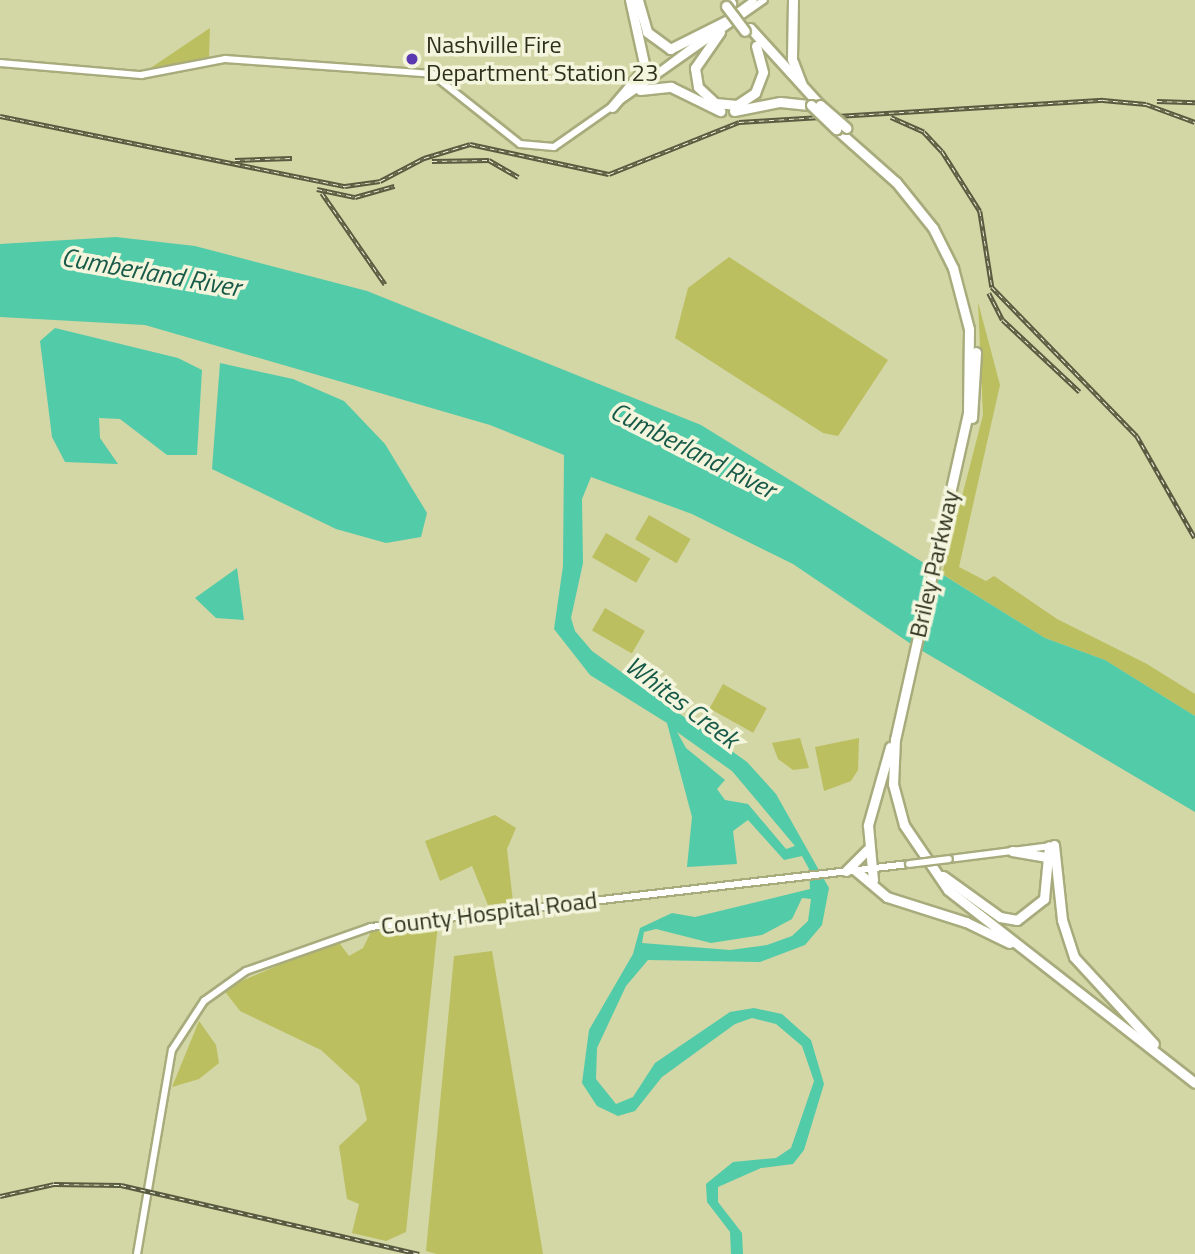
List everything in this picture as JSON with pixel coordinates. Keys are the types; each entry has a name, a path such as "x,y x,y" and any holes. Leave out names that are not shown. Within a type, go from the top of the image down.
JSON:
{"highway":[{"path":"612,107 645,68 630,0"},
{"path":"638,0 647,32 670,48 726,21"},
{"path":"785,0 792,13"},
{"path":"793,0 793,67 814,103"},
{"name":"Briley Parkway","path":"727,2 747,29 836,129 917,206 945,249 963,297 970,341 968,413 939,555"},
{"name":"Briley Parkway","path":"747,29 756,46 814,103 846,128 906,184 936,224 972,318 974,413 906,700 899,718 893,784 914,847 948,890 1195,1083"},
{"path":"720,32 695,68 698,87 715,103 737,105 755,93 763,72 756,46"},
{"path":"640,90 671,87 728,111 780,102 814,103"},
{"name":"Briley Parkway","path":"906,700 900,792 912,832 943,876 1195,1076"},
{"path":"873,883 867,848 870,810 899,718"},
{"path":"943,876 1000,917 1017,920 1044,899 1045,857 1051,846"},
{"path":"1051,846 1062,919 1074,957 1154,1044"},
{"path":"867,848 851,870 873,883 887,897 966,922 1043,965"},
{"path":"1012,851 1045,857"}],"main road":[{"path":"587,129 612,107 754,0"},
{"path":"0,63 141,75 225,59 432,74 527,147 554,148 587,129 764,0"},
{"name":"County Hospital Road","path":"137,1254 172,1050 204,1001 246,971 371,927 1051,846"}],"green space":[{"path":"210,28 209,57 148,71 149,69"},
{"path":"729,257 888,360 838,436 823,433 675,338 688,288"},
{"path":"978,302 1000,385 959,567 986,581 994,576 1057,619 1147,664 1195,694 1195,716 1105,660 1045,638 942,574 983,415"},
{"path":"649,515 691,539 677,563 635,539"},
{"path":"606,533 650,558 636,583 592,557"},
{"path":"605,608 645,631 632,654 592,631"},
{"path":"723,684 767,708 753,733 709,708"},
{"path":"800,738 809,768 793,770 778,759 772,743"},
{"path":"859,738 858,770 851,781 824,791 815,747"},
{"path":"495,815 516,828 507,849 513,902 488,905 472,866 440,881 425,841"},
{"path":"438,924 406,1232 386,1241 352,1233 359,1204 347,1199 339,1146 367,1120 359,1085 321,1050 240,1011 223,989 337,940 349,956 363,948 371,932"},
{"path":"492,951 543,1254 437,1254 426,1251 454,956"},
{"path":"199,1021 216,1045 219,1063 199,1079 172,1087"}],"water":[{"name":"Cumberland River","path":"116,237 195,246 367,291 701,425 1045,638 1105,660 1195,716 1195,812 914,646 793,564 692,514 591,477 582,499 583,563 571,618 575,631 592,651 747,762 776,794 829,888 822,925 805,945 760,962 648,960 626,986 597,1048 596,1079 616,1104 633,1097 655,1063 730,1012 754,1008 782,1014 811,1040 824,1084 804,1150 793,1164 761,1168 718,1187 718,1202 742,1233 743,1254 731,1254 730,1232 707,1202 706,1184 733,1162 776,1158 791,1148 814,1081 802,1046 776,1024 752,1018 735,1024 662,1077 635,1111 618,1116 597,1106 582,1083 589,1030 633,954 640,928 672,913 695,917 810,889 809,869 802,856 784,860 748,820 733,831 737,864 687,867 692,817 667,723 590,675 554,629 563,566 564,455 490,425 145,325 0,317 0,244","holes":["677,732 732,771 795,846 786,849 748,804 725,800 717,789 725,780 686,748","802,898 811,899 808,921 792,936 767,945 730,950 642,943 644,932 656,929 711,943 762,935 792,919"]},
{"path":"55,328 178,358 202,370 197,455 167,455 120,419 99,418 100,438 118,464 65,462 52,437 40,341"},
{"path":"220,363 293,379 344,401 385,444 427,513 421,537 386,543 336,529 212,469"},
{"path":"237,568 244,620 216,618 195,598"}],"railway":[{"path":"0,116 345,186 380,181 424,158 470,144 609,174 739,122 1103,100 1146,104 1195,122"},
{"path":"1157,101 1195,102"},
{"path":"891,117 924,132 942,151 980,211 992,287 1137,436 1195,538"},
{"path":"235,160 292,158"},
{"path":"432,161 489,160 519,177"},
{"path":"317,189 355,197 394,186"},
{"path":"322,193 385,284"},
{"path":"989,293 1003,320 1080,392"},
{"path":"0,1196 54,1184 121,1185 419,1254"}],"place":[{"name":"Nashville Fire Department Station 23","path":"412,59"}],"water label":[{"name":"Whites Creek","path":"682,702"}]}
